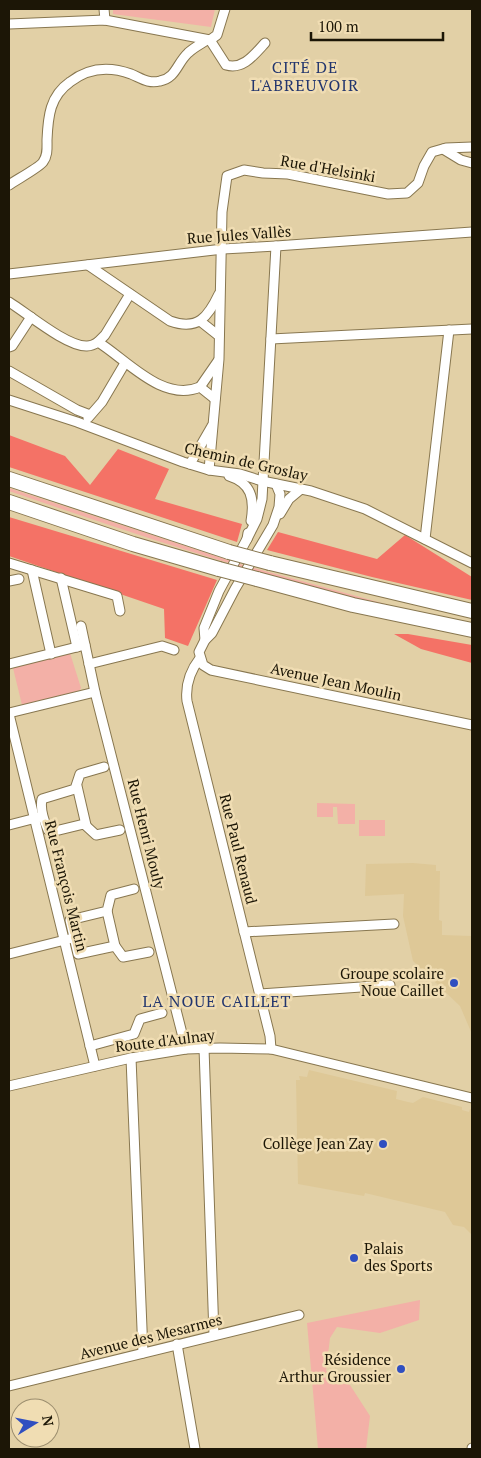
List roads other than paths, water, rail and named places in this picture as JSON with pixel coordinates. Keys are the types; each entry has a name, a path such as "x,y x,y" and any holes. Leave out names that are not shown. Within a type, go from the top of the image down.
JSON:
{"highway":[{"path":"9,479 270,564 472,611"},
{"path":"9,502 133,544 257,579 353,605 472,630"}],"street":[{"path":"104,9 105,20"},
{"path":"9,185 42,164 47,154 50,106 57,94 69,82 83,74 106,68 132,74 150,82 161,81 173,75 181,60 189,51 217,35 225,9"},
{"path":"9,24 105,20 209,40 226,65 231,67 242,64 254,56 265,43"},
{"path":"443,149 472,146"},
{"path":"443,149 461,160 472,163"},
{"name":"Rue d'Helsinki","path":"222,249 222,212 227,176 244,170 288,174 388,194 407,194 418,183 424,166 432,152 443,149"},
{"name":"Rue Jules Vallès","path":"9,274 222,249 472,232"},
{"path":"205,640 204,628 219,591 257,519 262,499 276,246"},
{"path":"222,249 219,359 209,470 239,480 248,487 253,510 247,539"},
{"path":"88,265 170,320 179,324 193,324 206,317 222,288"},
{"path":"9,302 58,334 78,345 88,346 98,342 105,335 130,294"},
{"path":"9,347 12,346 31,317"},
{"path":"200,320 219,336"},
{"path":"271,340 472,328"},
{"path":"425,539 449,330"},
{"path":"98,342 111,350 125,363 168,390 180,392 200,388 219,359"},
{"path":"85,425 90,414 102,402 125,363"},
{"path":"9,371 77,410 90,414"},
{"path":"200,388 215,399"},
{"name":"Chemin de Groslay","path":"9,400 85,425 209,470 240,474 262,481 301,489 364,509 472,563"},
{"path":"190,464 213,424"},
{"path":"273,525 279,507 280,494 276,484"},
{"path":"205,640 212,633 235,589 289,499 301,489"},
{"path":"9,563 117,596 120,611"},
{"path":"32,570 51,654"},
{"path":"9,664 81,646 61,578"},
{"path":"9,581 19,579"},
{"name":"Rue Henri Mouly","path":"80,626 81,646 89,664 186,1049"},
{"name":"Rue Paul Renaud","path":"205,640 199,652 200,658 190,672 187,697 260,994 271,1048"},
{"path":"89,664 162,646 174,650"},
{"name":"Avenue Jean Moulin","path":"200,658 203,665 210,670 472,726"},
{"path":"9,713 96,692"},
{"name":"Rue François Martin","path":"9,713 39,817 69,938 95,1066"},
{"path":"104,767 80,774 77,786 86,825 96,835 120,830"},
{"path":"77,786 76,789 42,799 39,817 51,832 81,824 86,825"},
{"path":"9,825 39,817"},
{"path":"134,889 111,895 107,911 115,946 123,957 149,952"},
{"path":"107,911 70,920 69,938 78,954 115,946"},
{"path":"244,932 394,924"},
{"path":"9,954 69,938"},
{"path":"260,994 390,985"},
{"path":"90,1046 134,1034 140,1019 162,1013"},
{"path":"204,1048 214,1335"},
{"name":"Route d'Aulnay","path":"9,1086 131,1058 186,1049 271,1048 472,1098"},
{"path":"131,1058 143,1353"},
{"name":"Avenue des Mesarmes","path":"9,1386 299,1315"},
{"path":"177,1344 195,1449"}],"place":[{"name":"Groupe scolaire Noue Caillet","path":"454,983"},
{"name":"Collège Jean Zay","path":"383,1144"},
{"name":"Palais des Sports","path":"354,1258"},
{"name":"Résidence Arthur Groussier","path":"401,1369"}],"district":[{"name":"CITÉ DE L'ABREUVOIR","path":"305,76"},
{"name":"LA NOUE CAILLET","path":"217,1001"}]}
